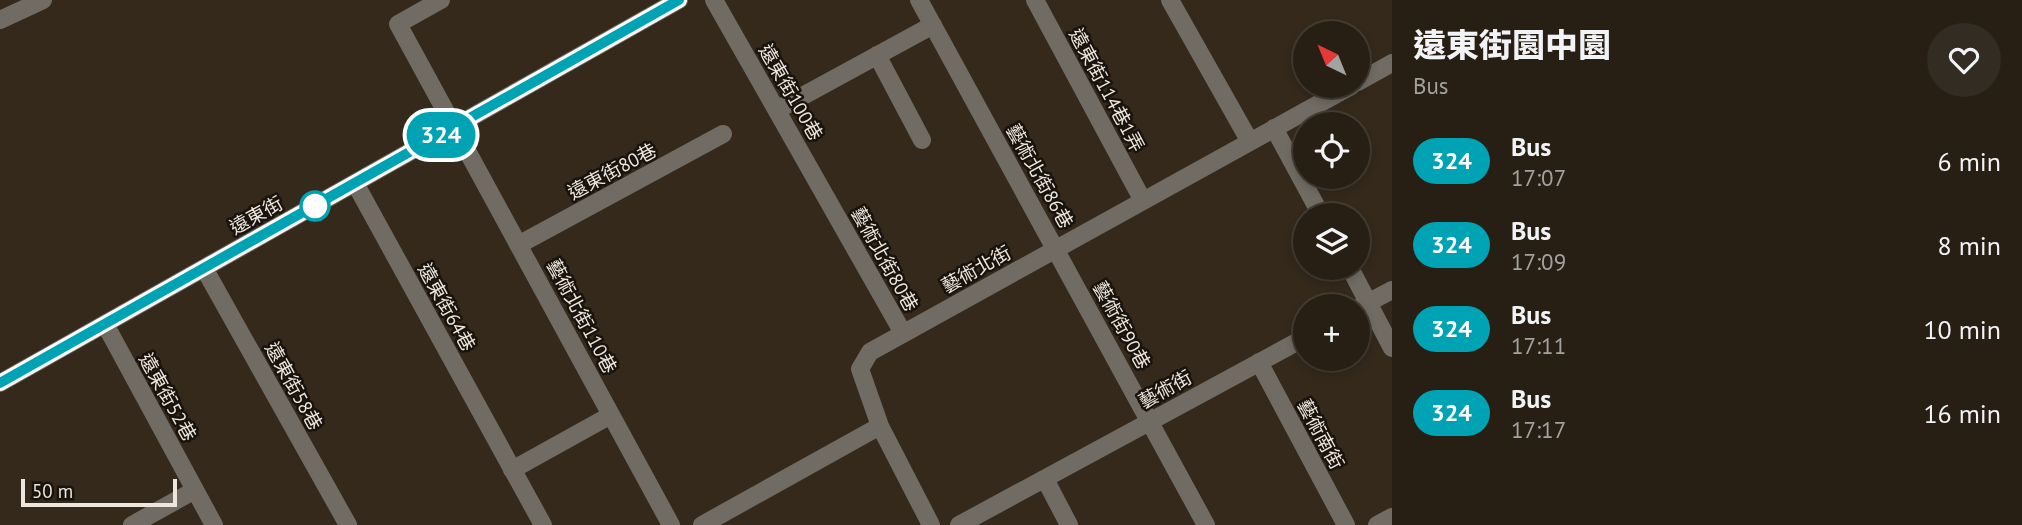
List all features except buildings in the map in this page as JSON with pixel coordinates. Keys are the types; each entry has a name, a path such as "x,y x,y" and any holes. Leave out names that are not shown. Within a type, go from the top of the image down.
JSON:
{"street":[{"path":"0,20 43,0"},
{"name":"藝術北街110巷","path":"441,0 398,24 456,126 671,525"},
{"name":"遠東街","path":"0,383 679,0"},
{"name":"遠東街100巷","path":"714,0 831,206"},
{"name":"藝術北街86巷","path":"919,0 1056,249"},
{"name":"遠東街114巷1弄","path":"1035,0 1142,199"},
{"path":"1170,0 1249,140"},
{"path":"777,110 933,25"},
{"path":"877,55 922,140"},
{"path":"1370,75 1392,63"},
{"name":"藝術北街","path":"931,525 880,426 860,369 870,352 1142,199 1329,98"},
{"path":"1274,128 1315,203"},
{"name":"遠東街80巷","path":"520,244 723,134"},
{"name":"遠東街64巷","path":"355,183 543,525"},
{"name":"藝術北街80巷","path":"831,206 903,334"},
{"name":"藝術街90巷","path":"1056,249 1206,525"},
{"name":"遠東街58巷","path":"204,268 348,525"},
{"path":"1370,301 1392,290"},
{"path":"1370,315 1392,348"},
{"name":"遠東街52巷","path":"105,324 214,525"},
{"name":"藝術街","path":"959,525 1293,344"},
{"name":"藝術南街","path":"1259,362 1346,525"},
{"path":"513,470 611,415"},
{"path":"702,525 880,426"},
{"path":"1045,478 1069,525"},
{"path":"132,525 195,490"},
{"path":"1377,525 1392,517"}],"bus line":[{"name":"324","path":"0,383 679,0"}]}
